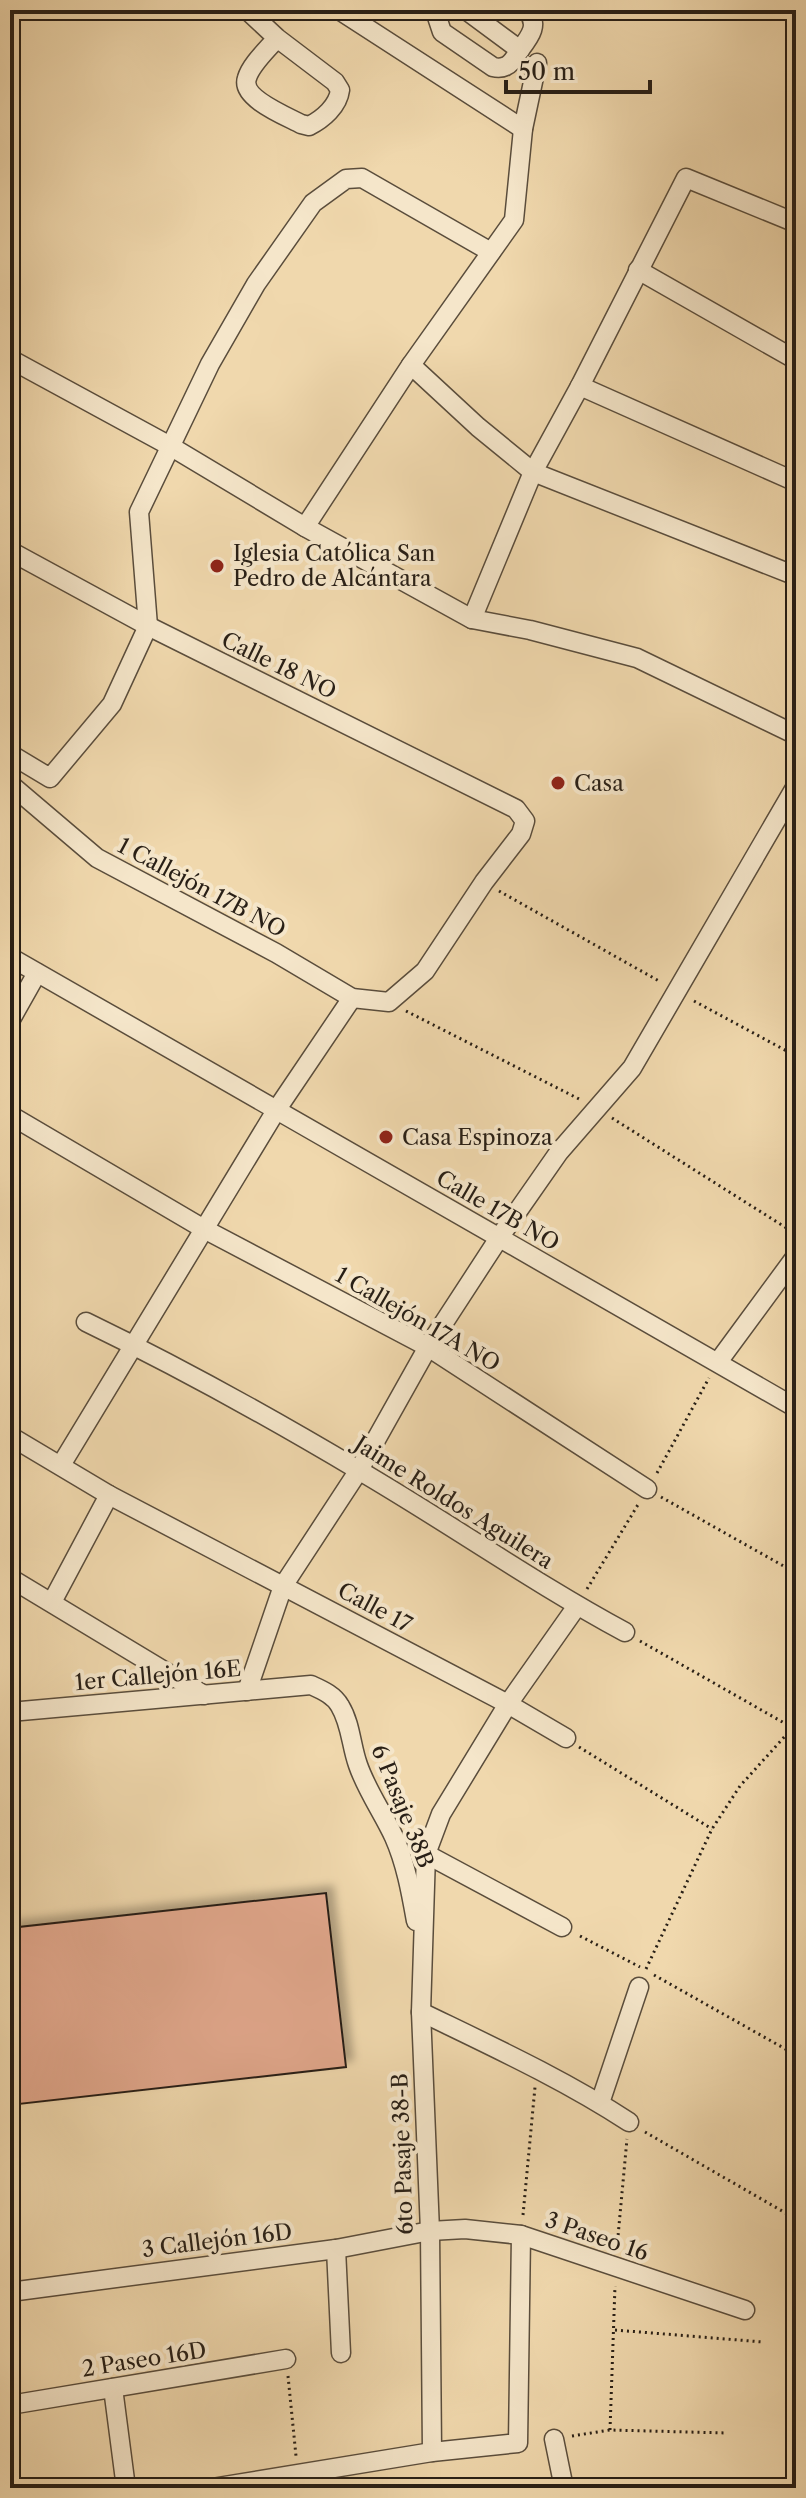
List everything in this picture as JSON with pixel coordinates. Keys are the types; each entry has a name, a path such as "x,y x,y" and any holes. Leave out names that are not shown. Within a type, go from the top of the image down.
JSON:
{"street":[{"path":"247,10 277,38 335,82 340,90 339,100 320,120 309,126 252,97 246,87 247,77 277,38"},
{"path":"339,10 523,129"},
{"path":"441,10 437,17 442,32 493,67 508,66 531,36 534,25 531,14 526,10"},
{"path":"466,10 520,50"},
{"path":"305,527 411,365 514,220 523,129 537,63"},
{"path":"10,754 50,778 112,704 148,626 139,512 210,364 263,273 313,203 346,179 362,178 491,252"},
{"path":"472,619 533,472 686,178 796,223"},
{"path":"638,270 796,360"},
{"path":"10,359 170,446 305,527 472,619 530,630 637,658 796,735"},
{"path":"411,365 478,427 533,472 796,576"},
{"path":"580,386 796,482"},
{"name":"Calle 18 NO","path":"10,551 148,626 516,809 525,821 521,834 484,882"},
{"name":"1 Callejón 17B NO","path":"10,784 97,858 276,953 352,998 389,1002 425,971 484,882"},
{"path":"247,1691 283,1586 359,1470 428,1347 499,1238 559,1152 632,1068 796,786"},
{"name":"Calle 17B NO","path":"10,957 796,1408"},
{"path":"10,1021 37,973"},
{"path":"61,1465 277,1109 352,998"},
{"name":"1 Callejón 17A NO","path":"10,1115 204,1229 428,1347 647,1489"},
{"path":"718,1362 796,1256"},
{"name":"Jaime Roldos Aguilera","path":"86,1322 359,1470 577,1606 625,1632"},
{"name":"Calle 17","path":"10,1436 109,1495 508,1704 566,1738"},
{"path":"52,1602 109,1495"},
{"path":"10,1578 204,1695"},
{"name":"6to Pasaje 38-B","path":"432,2452 430,2231 421,2012 426,1854 441,1814 508,1704 577,1606"},
{"name":"1er Callejón 16E","path":"10,1712 311,1685"},
{"name":"6 Pasaje 38B","path":"311,1685 326,1691 339,1703 347,1721 365,1783 404,1862 423,1961"},
{"path":"426,1854 562,1927"},
{"path":"600,2103 642,1979"},
{"path":"421,2012 537,2069 629,2122"},
{"name":"3 Paseo 16","path":"430,2231 465,2229 521,2235 745,2310"},
{"name":"3 Callejón 16D","path":"10,2292 336,2249 430,2231"},
{"path":"212,2488 297,2476 324,2480 432,2452 518,2443 521,2235"},
{"path":"336,2249 341,2353"},
{"name":"2 Paseo 16D","path":"10,2405 286,2359"},
{"path":"113,2388 126,2488"},
{"path":"554,2439 564,2488"}],"path":[{"path":"484,882 796,1056"},
{"path":"647,1489 796,1573"},
{"path":"625,1632 794,1726 740,1786 712,1829 642,1979"},
{"path":"566,1738 712,1829"},
{"path":"562,1927 642,1979 796,2055"},
{"path":"521,2235 537,2069"},
{"path":"727,2433 610,2430 616,2268 629,2122 796,2219"},
{"path":"615,2330 763,2342"},
{"path":"286,2359 297,2476"}],"building":[{"path":"326,1893 346,2067 10,2105 10,1928"}],"place":[{"name":"Iglesia Católica San Pedro de Alcántara","path":"217,566"},
{"name":"Casa","path":"558,783"},
{"name":"Casa Espinoza","path":"386,1137"}]}
